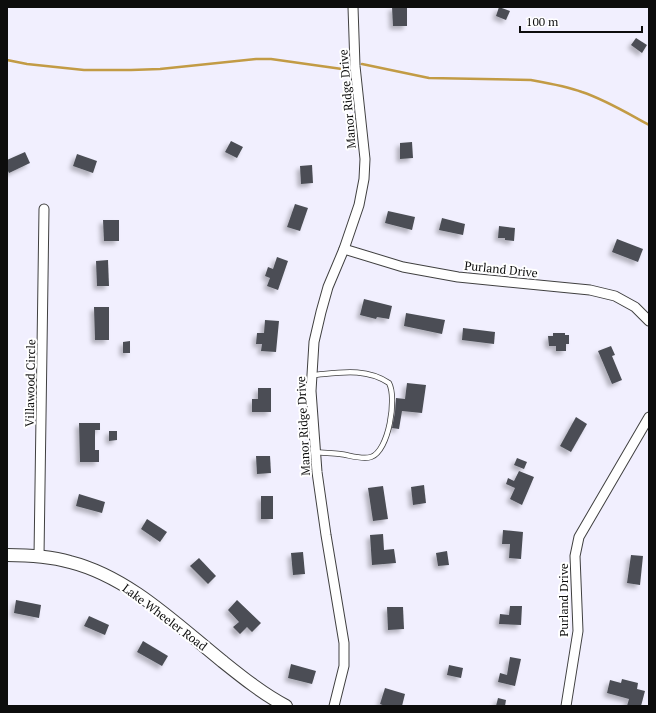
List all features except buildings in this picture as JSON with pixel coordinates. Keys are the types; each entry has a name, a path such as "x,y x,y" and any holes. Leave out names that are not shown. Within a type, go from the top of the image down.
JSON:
{"street":[{"name":"Manor Ridge Drive","path":"334,706 344,666 344,643 324,527 315,452 311,391 314,342 321,312 328,287 344,249 359,205 364,179 365,159 355,66 353,7"},
{"name":"Villawood Circle","path":"39,556 44,210"},
{"name":"Purland Drive","path":"344,249 403,267 450,275 590,290 615,296 635,306 649,321"},
{"name":"Purland Drive","path":"566,706 578,631 575,556 579,537 649,417"},
{"name":"Lake Wheeler Road","path":"7,555 39,556 72,562 108,576 158,609 246,680 286,706"}],"lane":[{"path":"312,375 357,372 384,380 389,383 392,394 389,424 381,449 376,454 365,458 338,453 315,452"}],"waterway":[{"path":"7,60 27,64 84,70 160,69 256,59 271,59 342,69 349,67"},
{"path":"362,64 429,78 531,80 557,85 591,95 649,125"}]}
